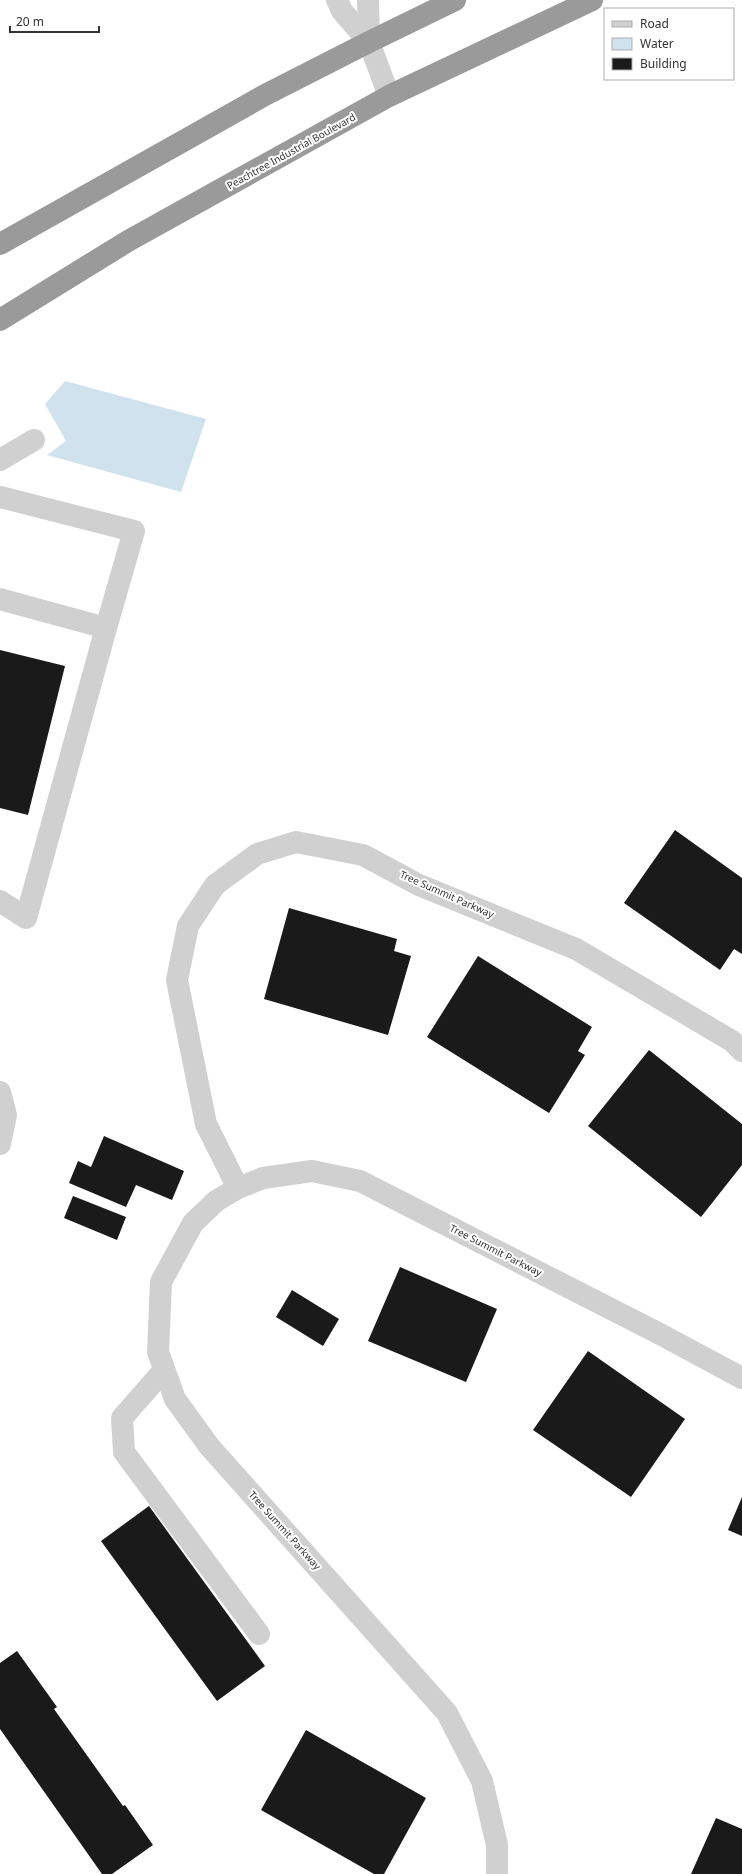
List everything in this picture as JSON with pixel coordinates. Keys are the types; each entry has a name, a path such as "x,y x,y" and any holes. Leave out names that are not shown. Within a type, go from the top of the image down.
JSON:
{"highway":[{"path":"0,244 265,95 455,0"},
{"name":"Peachtree Industrial Boulevard","path":"0,320 128,241 389,96 592,0"}],"street":[{"path":"337,0 342,11 369,42"},
{"path":"368,0 369,42 389,96"},
{"path":"0,460 34,440"},
{"path":"0,497 134,531 26,918 0,901"},
{"path":"0,599 106,628"},
{"name":"Tree Summit Parkway","path":"238,1188 206,1124 177,980 188,926 215,885 257,854 296,842 363,855 419,884 576,949 732,1041 742,1051"},
{"path":"0,1092 6,1115 0,1144"},
{"name":"Tree Summit Parkway","path":"497,1874 497,1845 482,1780 447,1713 209,1446 174,1398 158,1352 161,1282 193,1223 216,1201 238,1188 263,1178 312,1171 360,1181 660,1334 742,1378"},
{"path":"164,1370 122,1418 124,1452 259,1634"}],"water":[{"path":"65,381 206,419 181,492 47,455 66,441 45,404"}],"building":[{"path":"0,650 65,666 28,815 0,808"},
{"path":"675,830 742,878 742,954 734,949 720,970 624,903"},
{"path":"289,908 397,939 394,951 411,956 388,1035 264,999"},
{"path":"478,956 592,1027 578,1051 585,1055 549,1113 427,1037"},
{"path":"649,1050 742,1124 742,1165 701,1217 588,1126"},
{"path":"104,1136 184,1171 172,1200 136,1185 126,1207 69,1183 78,1161 91,1167"},
{"path":"73,1196 126,1217 117,1240 64,1218"},
{"path":"400,1267 497,1309 466,1382 368,1341"},
{"path":"292,1290 339,1319 323,1346 276,1317"},
{"path":"588,1351 685,1419 631,1497 533,1430"},
{"path":"742,1497 742,1536 728,1530"},
{"path":"149,1506 265,1666 217,1701 101,1541"},
{"path":"17,1651 57,1707 54,1709 123,1806 125,1805 153,1845 112,1874 102,1874 0,1729 0,1663"},
{"path":"306,1730 426,1798 384,1874 374,1874 261,1810"},
{"path":"716,1818 742,1829 742,1874 691,1874"}]}
